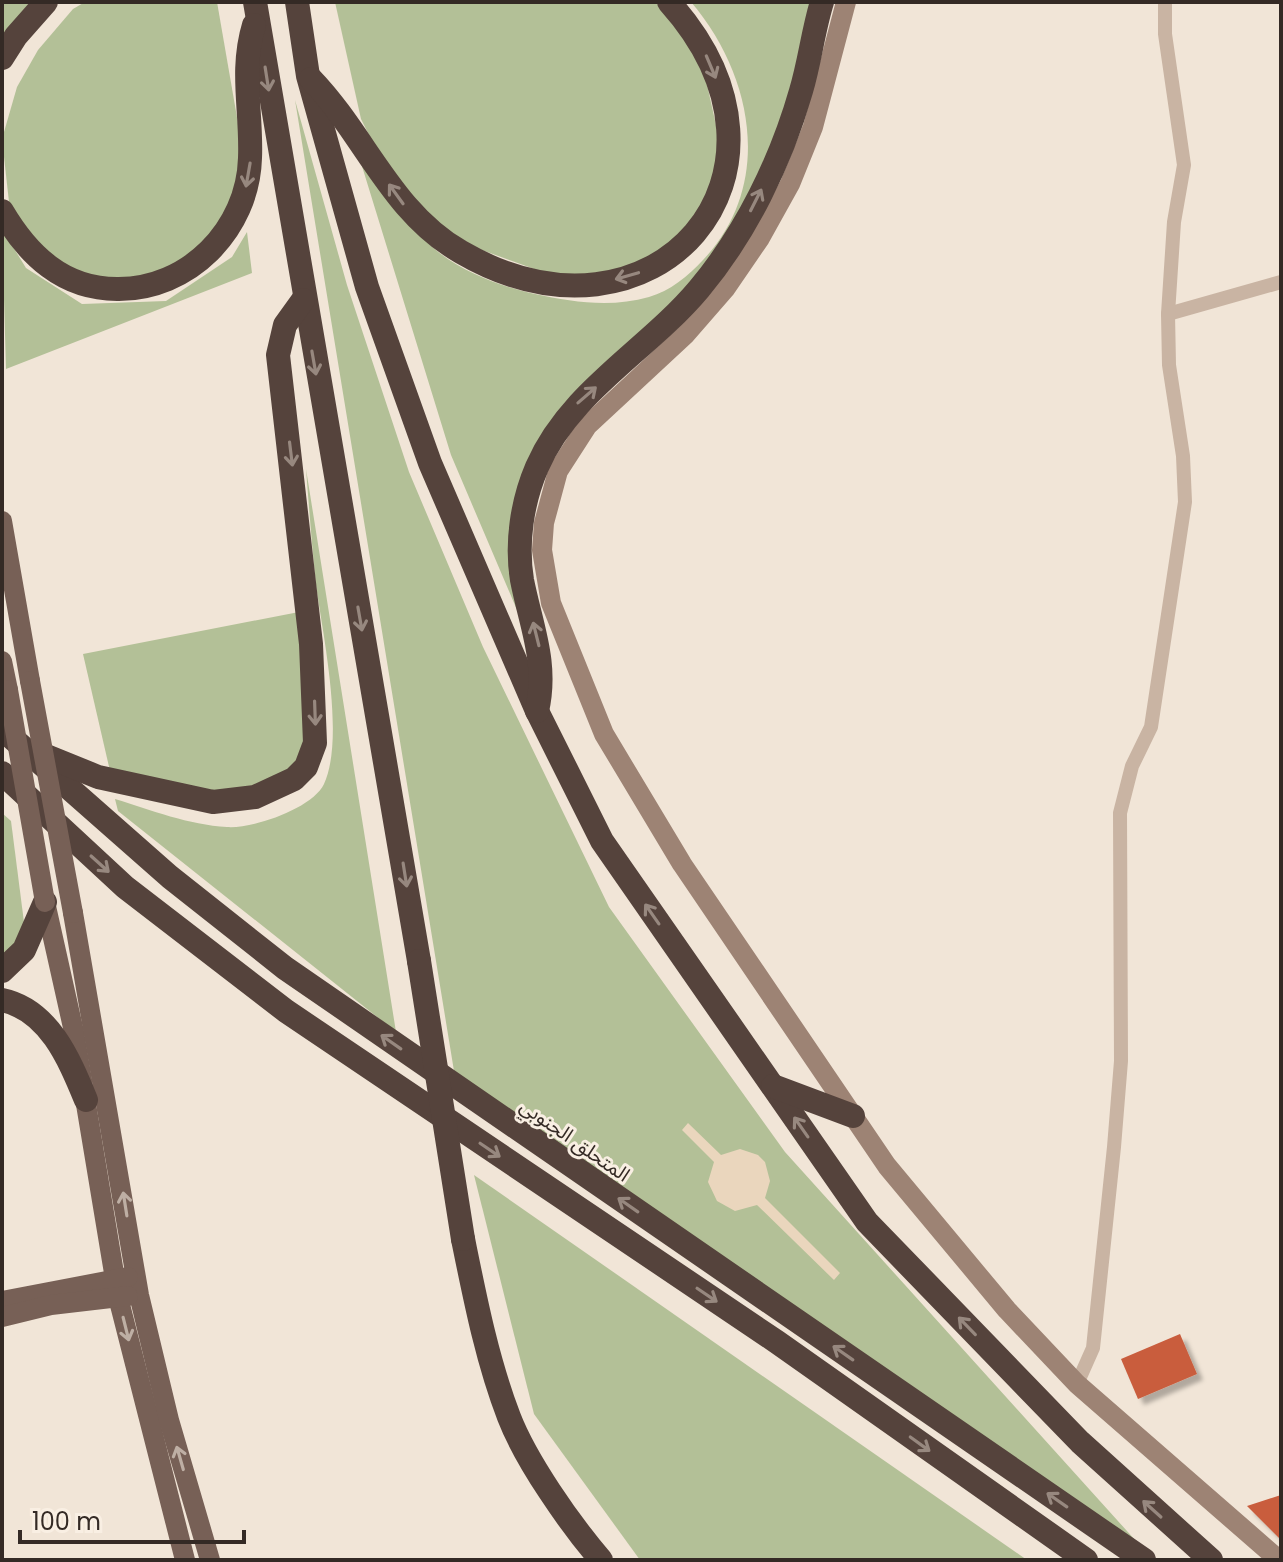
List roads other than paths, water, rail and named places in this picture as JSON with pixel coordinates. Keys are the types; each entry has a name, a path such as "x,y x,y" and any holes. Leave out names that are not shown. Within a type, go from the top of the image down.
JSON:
{"highway":[{"path":"2,58 16,36 46,2"},
{"path":"297,2 308,76 367,287 430,463 537,711 602,841 867,1222 1080,1442 1211,1560"},
{"path":"308,76 341,114 403,204 461,252 533,280 561,284 616,280 669,260 687,244 715,204 726,169 729,133 714,71 700,42 669,2"},
{"path":"537,711 542,666 522,579 520,549 522,515 537,468 574,405 666,326 702,285 733,241 790,125 822,2"},
{"path":"2,211 29,252 47,267 91,286 115,289 151,285 184,272 204,258 233,219 248,180 250,157 246,67 256,9"},
{"path":"256,9 303,300 476,1303 510,1419 570,1524 601,1560"},
{"path":"5,732 64,766 98,777 213,802 255,797 294,779 306,767 315,743 311,644 278,355 285,325 303,300"},
{"name":"المتحلق الجنوبي","path":"5,732 170,877 285,968 1144,1560"},
{"path":"2,773 125,887 286,1011 777,1342 1086,1560"},
{"path":"2,971 24,950 45,902"},
{"path":"2,1000 23,1007 41,1019 67,1058 86,1100"},
{"path":"771,1085 853,1116"}],"main road":[{"path":"2,521 73,913 84,1030 86,1100 116,1288 159,1423 210,1560"},
{"path":"2,661 45,902 84,1030 138,1285 159,1423 185,1560"},
{"path":"2,1301 138,1285"},
{"path":"2,1317 116,1288"}],"street":[{"path":"846,2 813,127 776,212 743,264 706,313 664,357 587,426 571,448 549,497 542,550 551,603 604,734 682,864 887,1166 1007,1310 1077,1384 1279,1560"},
{"path":"1077,1384 1093,1348 1121,1061 1120,813 1132,766 1151,727 1185,502 1183,456 1169,365 1168,314 1174,222 1184,165 1165,34 1165,2"},
{"path":"1168,314 1281,282"}]}
